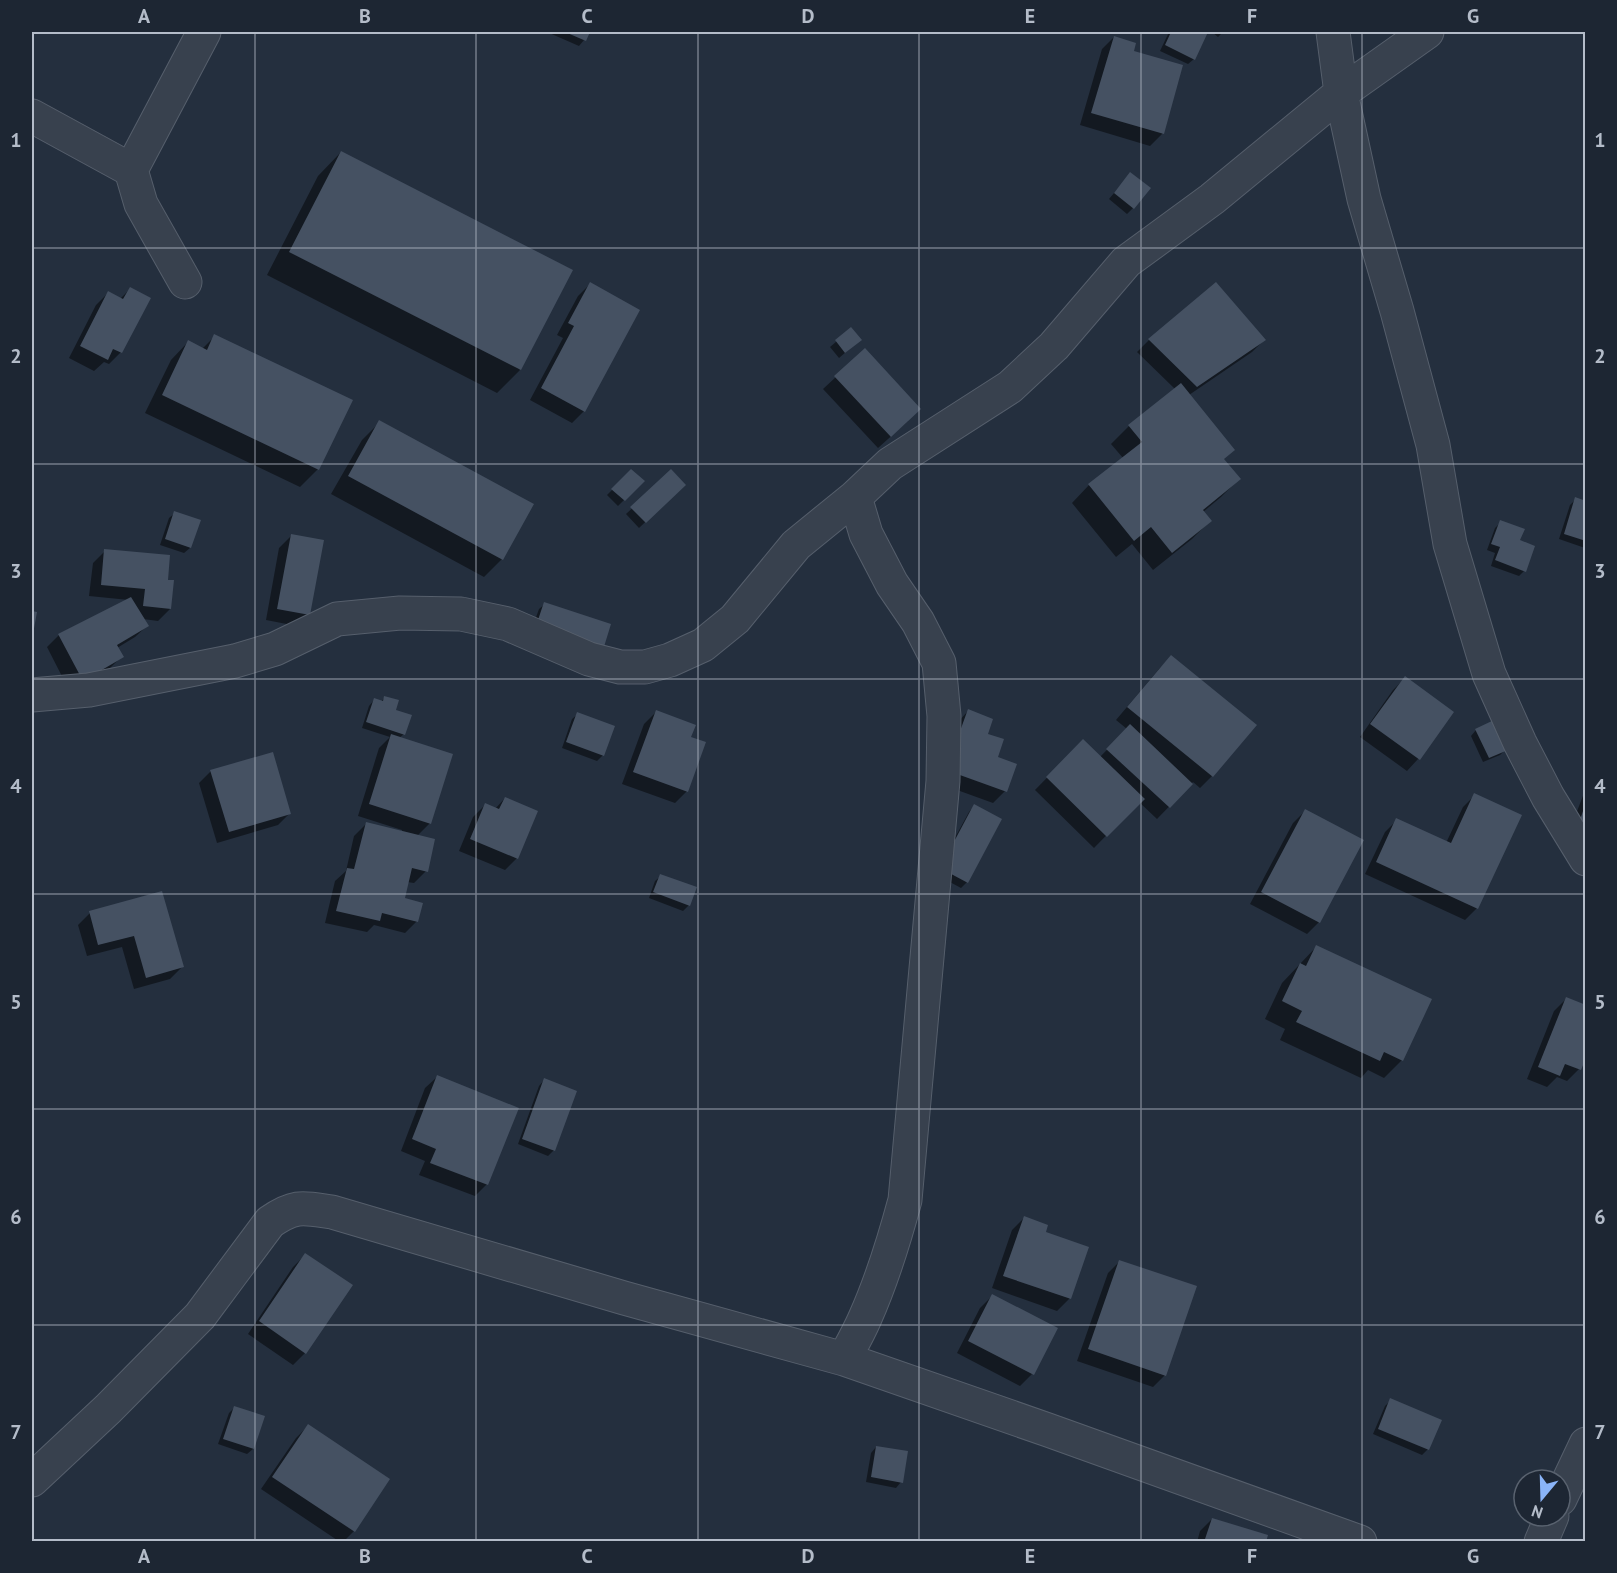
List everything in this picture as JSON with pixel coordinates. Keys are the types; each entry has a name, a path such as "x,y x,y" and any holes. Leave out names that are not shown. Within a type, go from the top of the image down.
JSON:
{"street":[{"path":"185,282 141,204 131,170 204,32"},
{"path":"1333,32 1341,93 1364,199 1433,445 1450,544 1488,674 1548,797 1586,859"},
{"path":"32,695 89,690 235,661 275,649 338,619 400,613 461,614 508,624 589,659 620,667 645,668 703,645 735,619 796,545 891,464 1010,387 1054,346 1126,262 1212,199 1341,93 1427,32"},
{"path":"32,116 131,170"},
{"path":"844,1359 864,1320 880,1281 905,1200 944,781 944,716 939,663 918,621 892,584 866,534 855,496"},
{"path":"32,1480 108,1409 200,1316 270,1222 285,1211 300,1208 332,1212 624,1298 844,1359 1360,1542"},
{"path":"1572,1474 1586,1444"},
{"path":"1541,1542 1547,1528"}],"building":[{"path":"565,32 590,32 586,41"},
{"path":"1171,32 1208,32 1195,60 1165,45"},
{"path":"1114,36 1136,43 1134,51 1183,65 1164,134 1091,113"},
{"path":"341,151 573,270 521,370 289,252"},
{"path":"1130,172 1151,188 1134,209 1114,193"},
{"path":"590,282 640,310 585,412 541,388 574,326 568,323"},
{"path":"1216,282 1266,340 1197,387 1148,339"},
{"path":"130,287 151,298 122,353 113,349 108,360 80,346 108,291 123,299"},
{"path":"851,327 862,340 845,353 835,340"},
{"path":"214,334 353,400 319,470 162,395 188,340 207,350"},
{"path":"865,348 921,409 891,437 834,376"},
{"path":"1181,383 1235,450 1224,459 1241,479 1203,510 1212,521 1172,553 1151,527 1134,541 1088,484 1142,442 1128,425"},
{"path":"379,420 534,504 503,560 348,476"},
{"path":"631,469 645,481 625,501 611,489"},
{"path":"671,469 686,485 646,523 630,507"},
{"path":"1575,497 1586,501 1586,541 1564,534"},
{"path":"174,511 201,520 191,548 165,539"},
{"path":"1500,520 1525,529 1520,540 1535,546 1526,572 1495,560 1500,547 1491,544"},
{"path":"291,534 324,540 310,615 277,609"},
{"path":"104,549 170,555 168,580 174,580 171,609 143,606 145,589 101,585"},
{"path":"131,597 149,626 117,645 124,657 83,681 58,634"},
{"path":"544,602 611,624 603,650 535,629"},
{"path":"32,611 37,612 33,634 32,634"},
{"path":"1171,655 1257,725 1213,777 1127,707"},
{"path":"1405,676 1454,712 1420,760 1370,724"},
{"path":"384,696 399,700 396,710 412,715 405,735 366,722 374,698 383,701"},
{"path":"968,709 993,719 988,734 1004,739 998,757 1017,764 1007,792 946,770"},
{"path":"656,710 696,725 691,737 706,742 688,792 633,772"},
{"path":"577,712 615,726 604,756 566,742"},
{"path":"1494,720 1508,750 1489,758 1475,729"},
{"path":"1130,724 1193,784 1170,808 1106,749"},
{"path":"391,734 453,754 431,824 369,804"},
{"path":"1083,739 1145,799 1107,837 1046,777"},
{"path":"273,752 291,814 229,832 210,770"},
{"path":"1474,793 1522,815 1478,909 1376,862 1396,818 1451,843"},
{"path":"505,797 538,811 518,859 470,839 485,803 499,809"},
{"path":"974,804 1002,819 968,883 940,868"},
{"path":"1586,805 1586,822 1580,820"},
{"path":"1305,809 1364,840 1320,923 1261,892"},
{"path":"366,822 435,839 428,872 412,868 405,898 423,903 418,922 382,913 380,921 336,911 347,868 354,869"},
{"path":"660,874 697,887 690,906 653,892"},
{"path":"162,891 184,967 146,978 134,936 98,945 89,911"},
{"path":"1316,945 1432,999 1403,1061 1384,1052 1380,1061 1296,1022 1302,1011 1282,1001 1300,963 1306,966"},
{"path":"1566,997 1586,1005 1586,1058 1581,1070 1565,1064 1560,1076 1538,1067"},
{"path":"437,1075 519,1108 488,1185 430,1163 436,1149 412,1139"},
{"path":"544,1078 577,1091 555,1151 522,1139"},
{"path":"1024,1216 1048,1225 1046,1232 1089,1247 1071,1299 1003,1276"},
{"path":"305,1253 353,1285 306,1354 259,1321"},
{"path":"1119,1260 1197,1286 1166,1376 1088,1349"},
{"path":"992,1294 1058,1328 1034,1375 968,1341"},
{"path":"1390,1398 1442,1420 1429,1450 1378,1429"},
{"path":"234,1406 265,1416 254,1449 223,1439"},
{"path":"308,1424 390,1479 355,1532 272,1477"},
{"path":"876,1446 908,1451 903,1483 871,1477"},
{"path":"1212,1518 1268,1535 1266,1542 1204,1542"}]}
